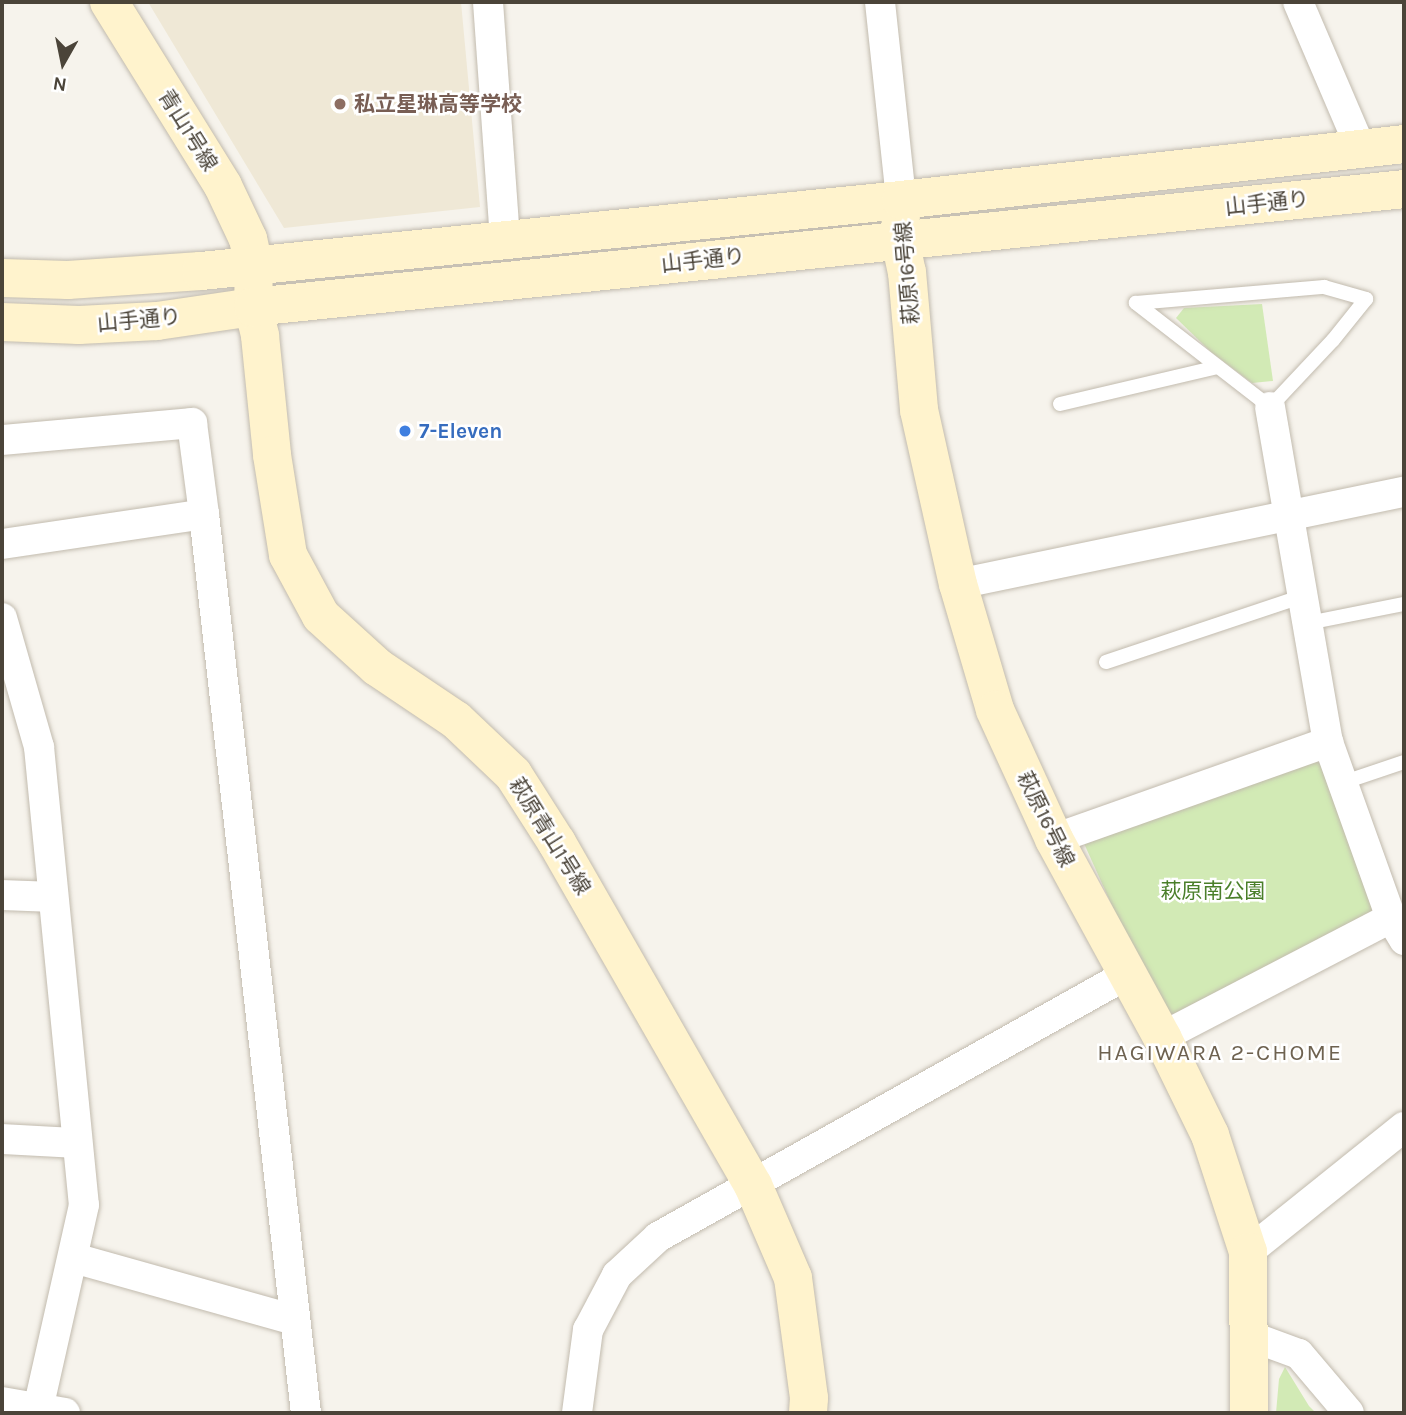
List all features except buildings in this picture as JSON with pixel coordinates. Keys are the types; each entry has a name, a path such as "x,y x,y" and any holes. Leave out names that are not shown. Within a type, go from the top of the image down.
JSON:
{"street":[{"name":"青山1号線","path":"109,2 223,186 248,239 254,264"},
{"path":"488,2 505,238"},
{"path":"880,2 901,200"},
{"path":"1298,2 1361,149"},
{"name":"山手通り","path":"2,278 68,280 201,271 505,238 901,200 1404,144"},
{"name":"山手通り","path":"2,322 79,325 157,321 253,307 1404,189"},
{"name":"萩原16号線","path":"901,200 900,240 907,271 919,410 958,584 995,710 1054,839 1162,1037 1210,1135 1248,1252 1250,1413"},
{"name":"萩原青山1号線","path":"254,264 253,307 260,336 272,456 288,555 321,616 377,667 456,720 513,774 557,843 752,1185 793,1278 809,1398 808,1413"},
{"path":"1162,1037 1399,928 1328,743 1270,407"},
{"path":"2,440 192,423 306,1413"},
{"path":"958,584 1404,492"},
{"path":"2,544 204,514"},
{"path":"2,618 39,747 84,1205 47,1412 2,1402"},
{"path":"1054,839 1328,743"},
{"path":"2,895 52,897"},
{"path":"577,1413 588,1330 617,1275 657,1237 1126,975"},
{"path":"1248,1252 1404,1127"},
{"path":"2,1139 77,1143"},
{"path":"74,1258 294,1320"},
{"path":"1250,1336 1298,1354 1349,1413"}],"lane":[{"path":"1324,287 1366,299 1333,340 1270,407 1218,367 1136,303 1324,287"},
{"path":"1060,404 1218,367"},
{"path":"1106,662 1305,610 1404,604"},
{"path":"1342,783 1404,762"}],"shaded area":[{"name":"私立星琳高等学校","path":"148,2 461,2 480,207 284,228"}],"green space":[{"path":"1262,304 1273,381 1252,383 1211,352 1176,318 1184,308"},
{"name":"萩原南公園","path":"1320,759 1377,913 1163,1019 1082,839"},
{"path":"1285,1367 1316,1413 1276,1413 1279,1379"}],"place":[{"name":"私立星琳高等学校","path":"340,104"},
{"name":"7-Eleven","path":"405,431"}],"district":[{"name":"HAGIWARA 2-CHOME","path":"1220,1053"}]}
